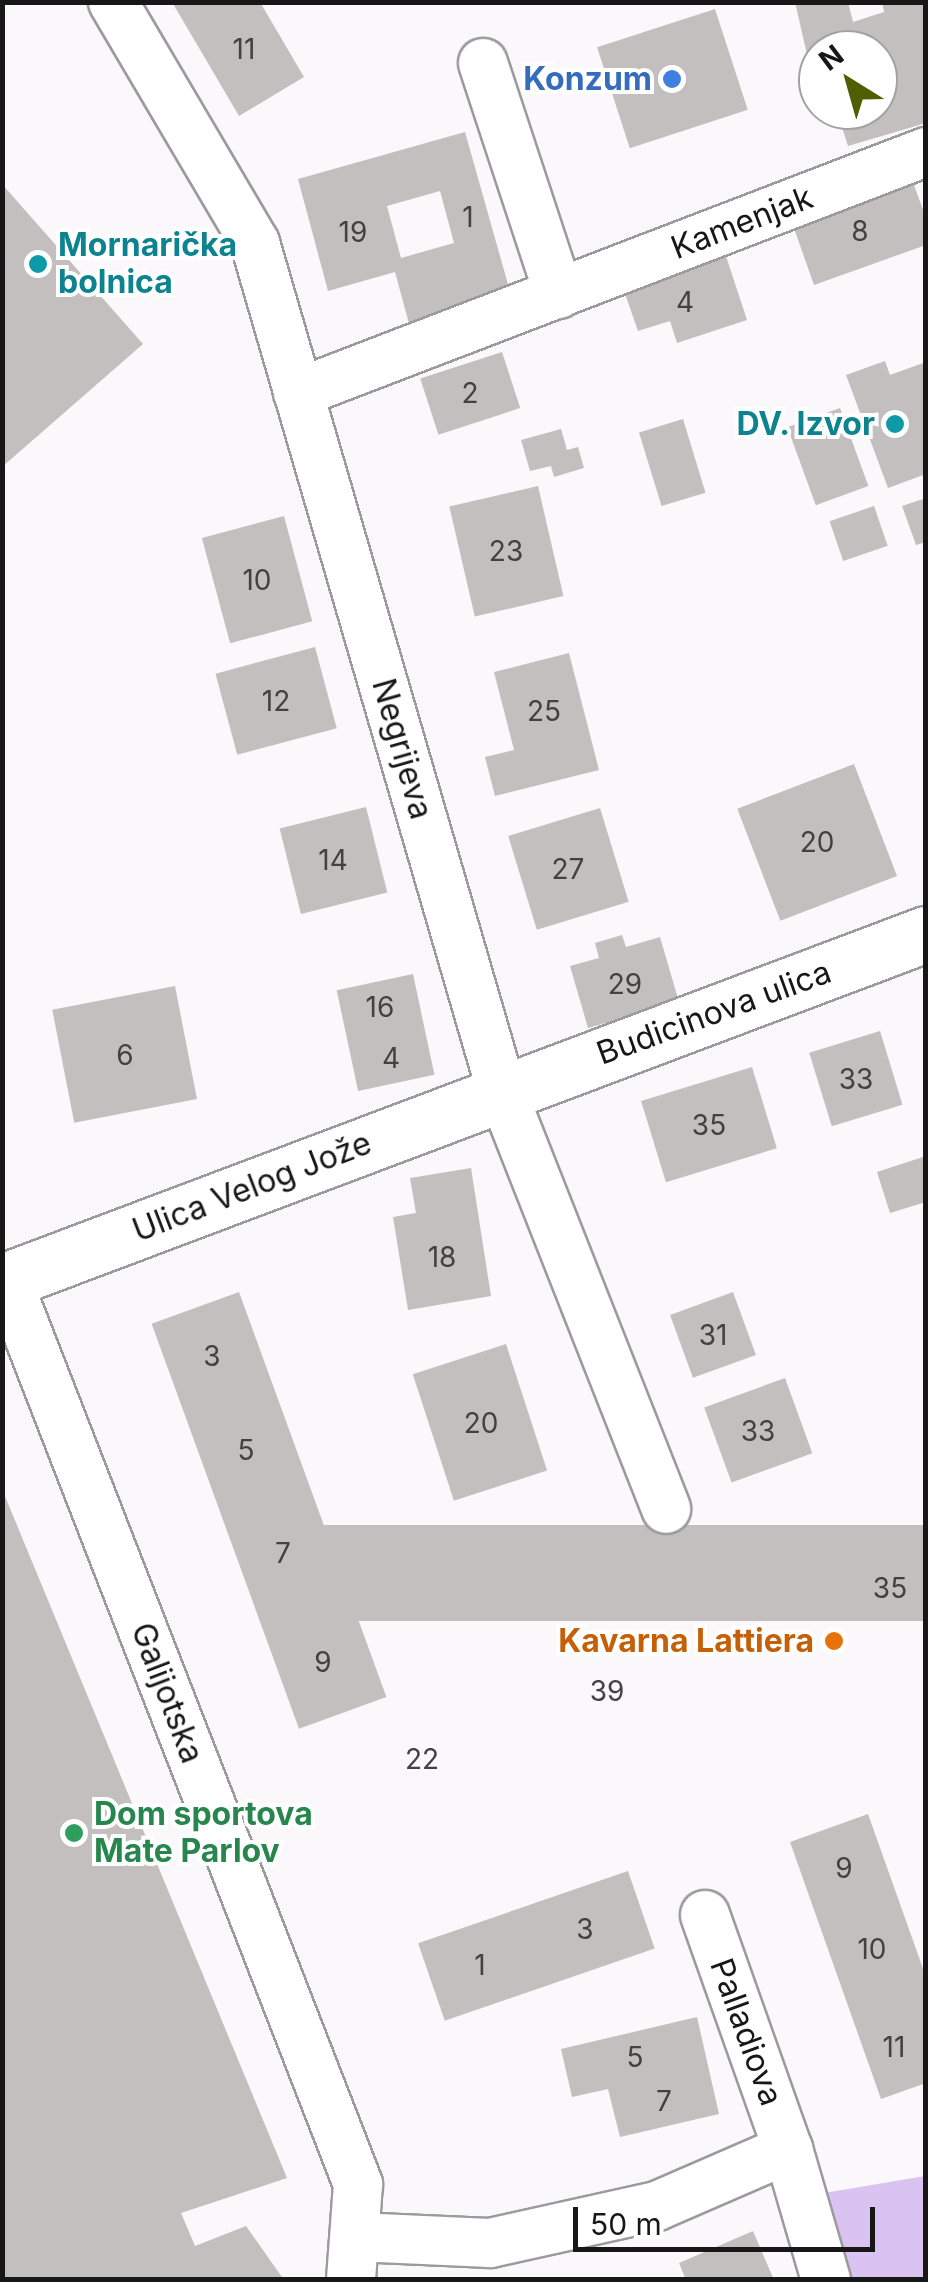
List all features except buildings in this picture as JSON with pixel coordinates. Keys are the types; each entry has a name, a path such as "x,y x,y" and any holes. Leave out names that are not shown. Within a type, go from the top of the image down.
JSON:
{"street":[{"name":"Negrijeva","path":"113,2 255,243 502,1092 666,1509"},
{"path":"483,64 559,294"},
{"name":"Kamenjak","path":"298,394 926,152"},
{"name":"Budicinova ulica","path":"502,1092 926,934"},
{"name":"Ulica Velog Jože","path":"4,1281 502,1092"},
{"name":"Galijotska","path":"4,1281 358,2184 353,2258"},
{"name":"Palladiova","path":"705,1915 788,2149 826,2280"},
{"name":"Palladiova","path":"353,2258 490,2242 657,2206 788,2149"}],"shaded area":[{"path":"925,2176 925,2279 845,2279 824,2193"}],"place":[{"name":"Konzum","path":"672,79"},
{"name":"Mornarička bolnica","path":"38,264"},
{"name":"DV. Izvor","path":"895,424"},
{"name":"Kavarna Lattiera","path":"834,1641"},
{"name":"Dom sportova Mate Parlov","path":"74,1833"}]}
